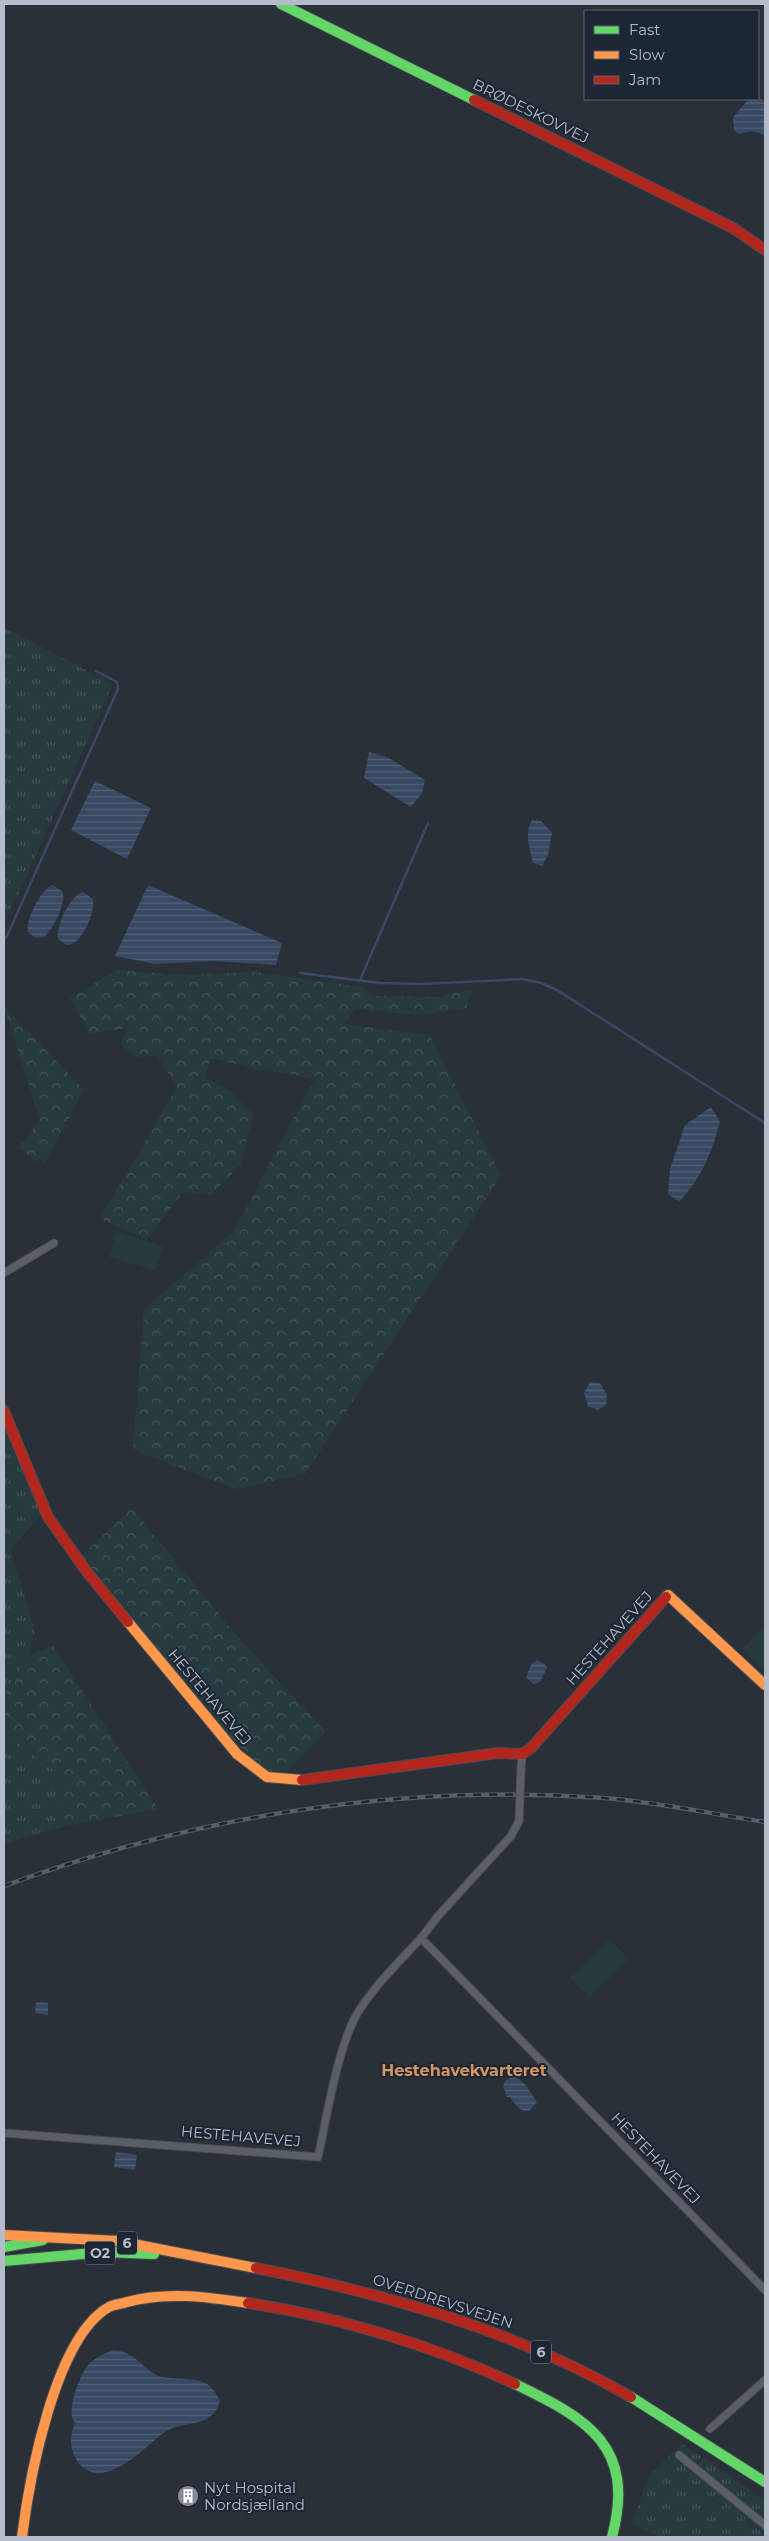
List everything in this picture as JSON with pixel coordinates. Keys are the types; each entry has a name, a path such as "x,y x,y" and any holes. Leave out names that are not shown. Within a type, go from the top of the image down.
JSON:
{"street":[{"name":"BRØDESKOVVEJ","path":"282,4 733,228 765,250"},
{"path":"4,1273 54,1243"},
{"name":"HESTEHAVEVEJ","path":"4,1411 48,1517 87,1572 237,1754 267,1777 294,1781 498,1753 522,1754 531,1748 668,1595 765,1685"},
{"name":"HESTEHAVEVEJ","path":"4,2133 318,2158 345,2042 357,2015 373,1991 511,1836 519,1822 522,1754"},
{"name":"HESTEHAVEVEJ","path":"421,1938 765,2290"},
{"name":"OVERDREVSVEJEN","path":"4,2235 56,2236 107,2240 294,2274 381,2295 525,2344 623,2393 765,2482"},
{"path":"4,2247 23,2245 56,2236"},
{"name":"OVERDREVSVEJEN","path":"4,2261 105,2252 196,2257"},
{"path":"22,2537 26,2502 46,2420 70,2355 89,2324 110,2307 138,2298 164,2295 246,2302 354,2325 476,2366 562,2407 591,2428 611,2455 618,2479 619,2501 618,2518 612,2537"},
{"path":"710,2428 765,2380"},
{"path":"679,2455 765,2525"}],"green space":[{"path":"4,627 113,684 4,926"},
{"path":"117,970 176,975 255,972 362,987 371,996 442,997 454,992 472,991 466,1008 421,1015 355,1009 344,1024 430,1035 501,1176 305,1474 235,1489 133,1450 144,1309 233,1232 315,1078 259,1070 211,1058 205,1078 230,1090 254,1114 240,1165 211,1195 183,1192 147,1240 100,1218 177,1087 157,1056 133,1057 121,1045 127,1028 89,1034 70,998"},
{"path":"4,1006 84,1090 45,1163 39,1158 36,1162 19,1148 40,1120"},
{"path":"116,1232 163,1246 155,1271 109,1257"},
{"path":"4,1396 46,1510 11,1549 35,1631 29,1655 4,1695"},
{"path":"132,1508 238,1637 326,1732 281,1778 254,1761 205,1712 78,1559"},
{"path":"761,1629 765,1634 765,1672 742,1649"},
{"path":"53,1645 158,1809 63,1827 62,1776 4,1733 4,1695 29,1655"},
{"path":"4,1733 62,1776 63,1827 4,1843"},
{"path":"610,1939 629,1959 589,1997 570,1977"},
{"path":"683,2444 702,2457 682,2479 765,2534 765,2537 660,2537 632,2523 649,2475"},
{"path":"704,2458 765,2500 765,2533 683,2479"}],"water":[{"path":"759,98 765,101 765,135 752,131 738,134 734,130 733,117 748,100 759,100"},
{"path":"369,752 389,758 425,780 422,793 411,807 364,778"},
{"path":"95,781 151,808 127,859 71,830"},
{"path":"532,820 541,821 552,833 548,855 542,866 533,863 530,852 528,830"},
{"path":"53,885 63,892 61,910 48,933 44,937 35,938 28,932 31,913 39,898 48,887"},
{"path":"148,885 282,943 276,965 213,961 155,964 115,956"},
{"path":"83,892 93,899 90,920 82,935 72,944 66,945 58,939 61,919 74,898"},
{"path":"711,1107 720,1122 713,1145 700,1174 679,1202 668,1194 670,1169 685,1125"},
{"path":"590,1382 600,1383 607,1395 606,1405 598,1410 588,1406 584,1393"},
{"path":"537,1660 545,1664 547,1668 540,1682 533,1684 526,1677 531,1665"},
{"path":"36,2002 48,2003 48,2015 35,2013"},
{"path":"515,2076 524,2083 537,2102 529,2111 520,2109 510,2097 507,2097 503,2086 506,2080"},
{"path":"116,2152 137,2155 135,2170 114,2167"},
{"path":"113,2350 128,2354 159,2376 205,2383 212,2388 220,2400 211,2416 196,2423 170,2429 132,2459 108,2472 96,2473 85,2469 76,2459 72,2450 71,2436 75,2423 72,2418 73,2402 85,2369 97,2358"}],"waterway":[{"path":"6,938 118,689 117,682 96,671"},
{"path":"360,980 428,823"},
{"path":"300,973 380,983 421,984 523,979 541,983 557,990 765,1123"}],"railway":[{"path":"4,1886 76,1862 224,1823 299,1810 375,1801 451,1796 527,1795 604,1798 664,1805 765,1822"}],"traffic: fast":[{"path":"281,4 474,100"},
{"path":"4,2247 43,2240"},
{"path":"4,2261 105,2252 154,2254"},
{"path":"515,2384 564,2410 584,2424 600,2440 611,2458 617,2480 618,2506 612,2537"},
{"path":"631,2397 765,2482"}],"traffic: slow":[{"path":"666,1597 668,1595 765,1685"},
{"path":"128,1622 237,1754 267,1777 302,1780"},
{"path":"4,2235 118,2241 256,2268"},
{"path":"22,2537 38,2447 48,2412 60,2378 74,2348 90,2323 111,2306 157,2297 188,2296 248,2303"}],"traffic: jam":[{"path":"474,100 733,228 765,250"},
{"path":"4,1411 48,1517 87,1572 128,1622"},
{"path":"302,1780 498,1753 522,1754 531,1748 666,1597"},
{"path":"256,2268 353,2290 449,2317 542,2352 587,2373 631,2397"},
{"path":"248,2303 316,2316 384,2334 451,2357 515,2384"}],"place":[{"name":"Nyt Hospital Nordsjælland","path":"188,2496"}],"district":[{"name":"Hestehavekvarteret","path":"464,2070"}]}
